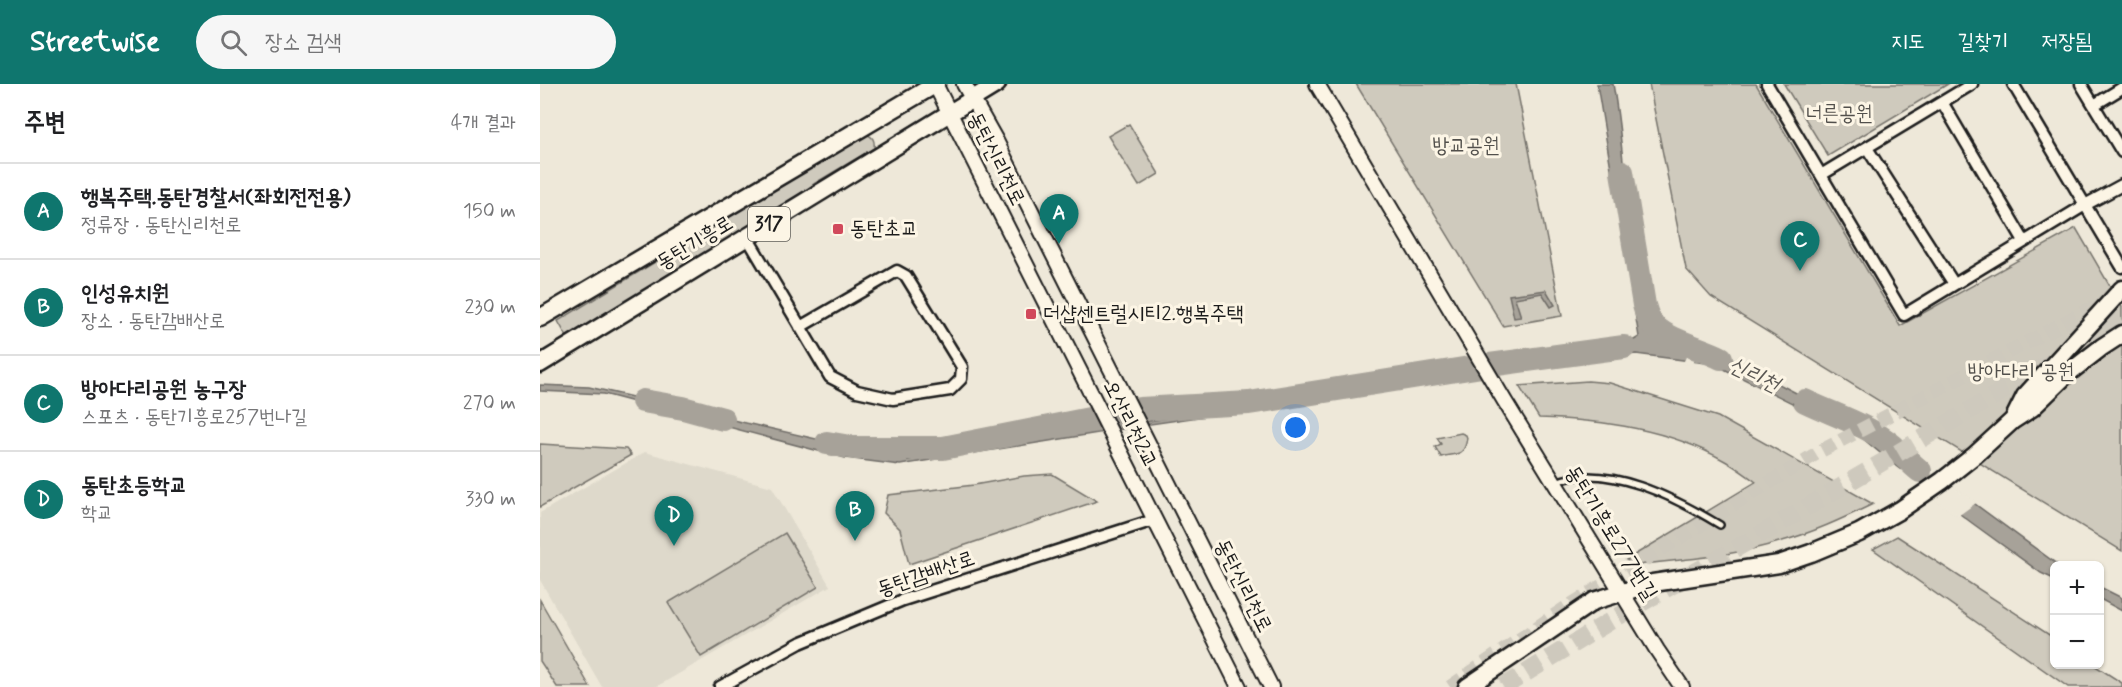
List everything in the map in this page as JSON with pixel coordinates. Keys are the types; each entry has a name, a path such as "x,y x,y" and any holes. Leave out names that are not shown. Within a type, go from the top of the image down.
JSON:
{"main road":[{"name":"동탄기흥로","path":"540,318 935,84"},
{"name":"동탄기흥로","path":"540,364 997,84"},
{"path":"2012,421 2025,396 2122,289"},
{"path":"1467,687 1594,602 1653,583 1779,564 1837,544 1900,510 1975,455 2012,421 2032,408 2066,375 2122,334"}],"street":[{"name":"동탄신리천로","path":"935,84 1084,381"},
{"name":"동탄신리천로","path":"964,84 1001,152 1112,372"},
{"name":"동탄기흥로277번길","path":"1317,84 1504,400 1682,687"},
{"path":"1767,84 1904,315 2024,241 2122,185"},
{"path":"1821,176 1972,84"},
{"path":"2013,84 2122,267"},
{"path":"2081,84 2122,152"},
{"path":"2094,105 2122,88"},
{"path":"1942,102 2024,241"},
{"path":"1867,148 1954,284"},
{"path":"747,237 800,327 830,377 856,391 893,399 950,390 961,379 962,368 906,276 897,271 800,327"},
{"name":"오산리천2교","path":"1112,372 1163,472"},
{"name":"오산리천2교","path":"1084,381 1154,520"},
{"name":"동탄신리천로","path":"1163,472 1271,687"},
{"path":"1154,520 1239,687"},
{"name":"동탄감배산로","path":"720,687 800,643 903,600 1154,520"}],"lane":[{"path":"1555,482 1569,477 1593,476 1637,484 1683,503 1720,525"}],"shaded area":[{"path":"645,452 772,487 830,586 656,687 602,687 540,580 540,513"}],"green space":[{"name":"방교공원","path":"1356,84 1516,84 1562,316 1503,326"},
{"name":"방아다리 공원","path":"1649,84 1756,84 1900,326 2076,228 2122,307 2122,551 1711,297 1686,269"},
{"name":"너른공원","path":"1784,84 1948,84 1828,156"},
{"path":"1129,124 1159,174 1139,186 1108,136"},
{"path":"866,134 873,139 874,148 815,183 777,212 567,337 558,321"},
{"path":"1588,381 1610,383 1718,417 1873,504 1815,530 1745,551 1638,565 1626,560 1756,482 1729,463 1704,450 1658,434 1611,424 1539,418 1519,386"},
{"path":"1461,433 1467,438 1464,449 1458,454 1441,457 1435,447 1441,444 1437,438"},
{"path":"540,444 626,449 631,455 540,507"},
{"path":"1052,474 1097,501 909,564 900,529 884,513 888,495"},
{"path":"785,533 818,587 701,657 668,603"},
{"path":"1897,536 2050,635 2050,669 2100,669 2122,683 2122,687 2068,687 1873,549"},
{"path":"540,600 590,687 557,687 540,661"}],"water":[{"path":"1597,84 1613,84 1631,234 1632,250 1629,266 1649,335 1712,349 1800,395 1915,460 2053,561 2050,561 2050,577 1972,523 1862,438 1714,364 1636,354 1496,372 1495,369 1624,346 1639,337"},
{"path":"1546,290 1555,305 1551,307 1542,293 1515,298 1521,317 1514,318 1509,295"},
{"path":"1480,370 1482,376 1130,427 1130,424"},
{"path":"540,385 589,387 908,460 1118,423 1123,429 900,465 845,458 604,394 540,391"},
{"path":"2104,589 2122,598 2122,611 2104,601"}],"pier":[{"path":"1693,342 1703,344 1693,364 1683,363"},
{"path":"1480,367 1483,379 1468,381 1461,370"},
{"path":"1917,459 1976,503 1958,516 1898,472"}],"waterway":[{"name":"신리천","path":"1622,172 1644,305 1649,319 1654,326 1668,336 1721,358"},
{"path":"827,443 856,448 943,448 1140,409 1249,403 1482,366 1624,347"},
{"path":"643,401 683,408 723,419"},
{"name":"신리천","path":"1805,401 1873,432 1893,446 1920,471"}],"tunnel":[{"path":"1450,687 1564,609 1819,452 2109,299"},
{"path":"1503,687 1607,623 2122,320"}],"place":[{"name":"동탄초교","path":"838,229"},
{"name":"행복주택.동탄경찰서(좌회전전용)","path":"1059,244"},
{"name":"방아다리공원 농구장","path":"1800,271"},
{"name":"더샵센트럴시티2.행복주택","path":"1031,314"},
{"name":"인성유치원","path":"855,541"},
{"name":"동탄초등학교","path":"674,546"}]}
